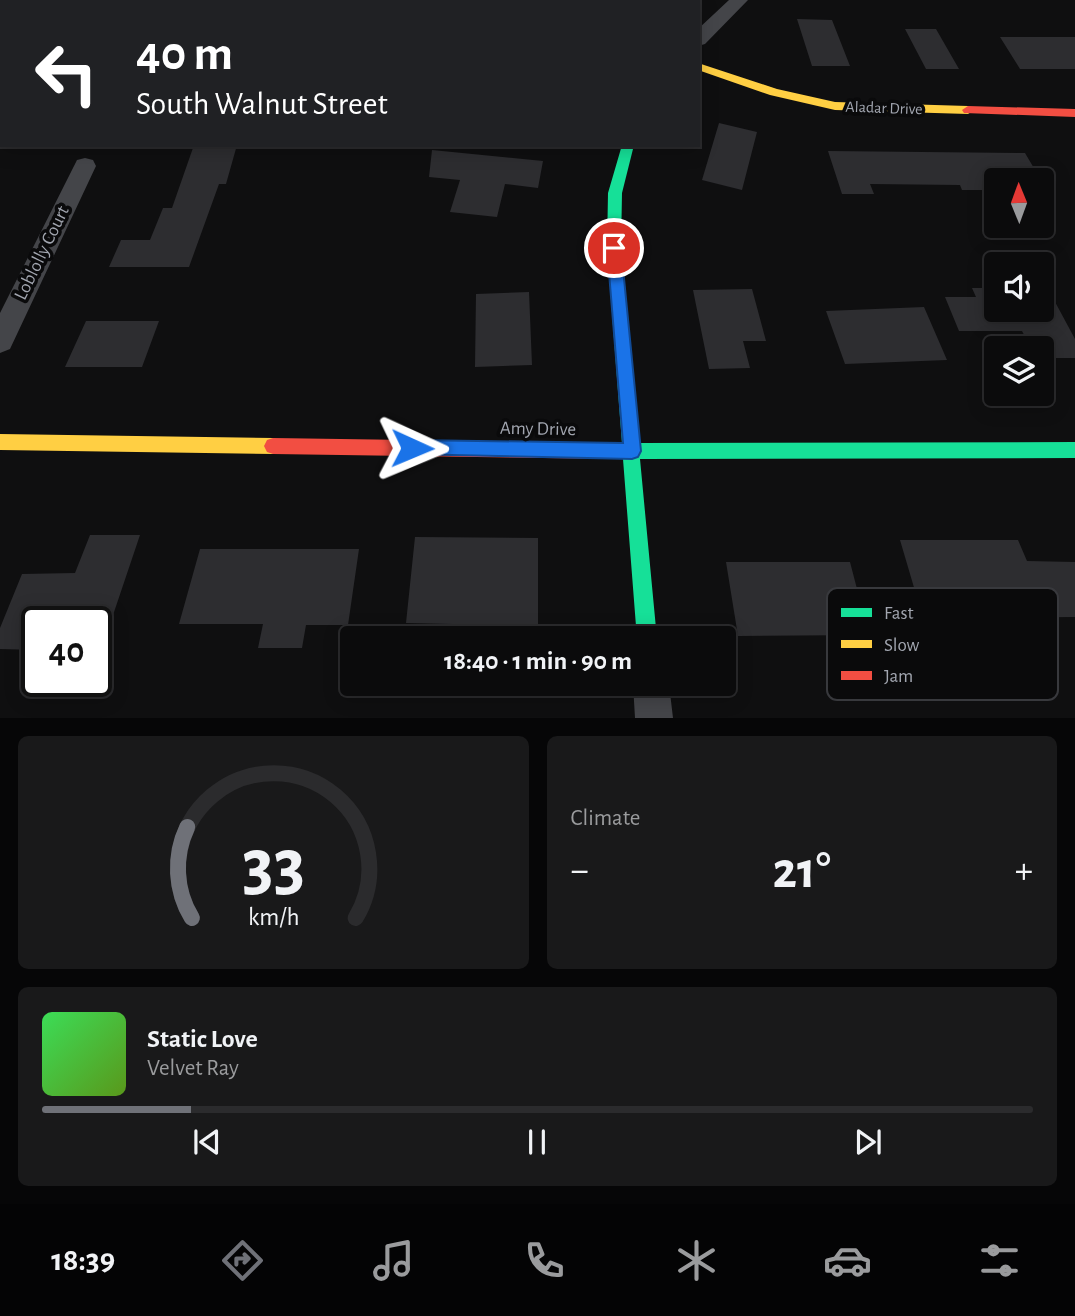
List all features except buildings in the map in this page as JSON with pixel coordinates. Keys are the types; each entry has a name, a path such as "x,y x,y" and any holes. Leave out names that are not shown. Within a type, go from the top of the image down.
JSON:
{"street":[{"path":"700,38 739,0"},
{"name":"Aladar Drive","path":"700,66 774,93 835,106 1075,113"},
{"path":"627,147 615,193 614,248 647,626"},
{"name":"Loblolly Court","path":"0,341 85,166"},
{"name":"Amy Drive","path":"0,442 632,451 1075,450"},
{"path":"652,696 654,718"}],"traffic: fast":[{"path":"627,147 615,193 614,248 646,626"},
{"path":"615,451 1075,450"}],"traffic: slow":[{"path":"700,67 774,92 835,106 968,110"},
{"path":"0,442 273,446"}],"traffic: jam":[{"path":"968,110 1075,113"},
{"path":"273,446 615,451"}],"route":[{"path":"412,448 632,451 614,248"}]}
